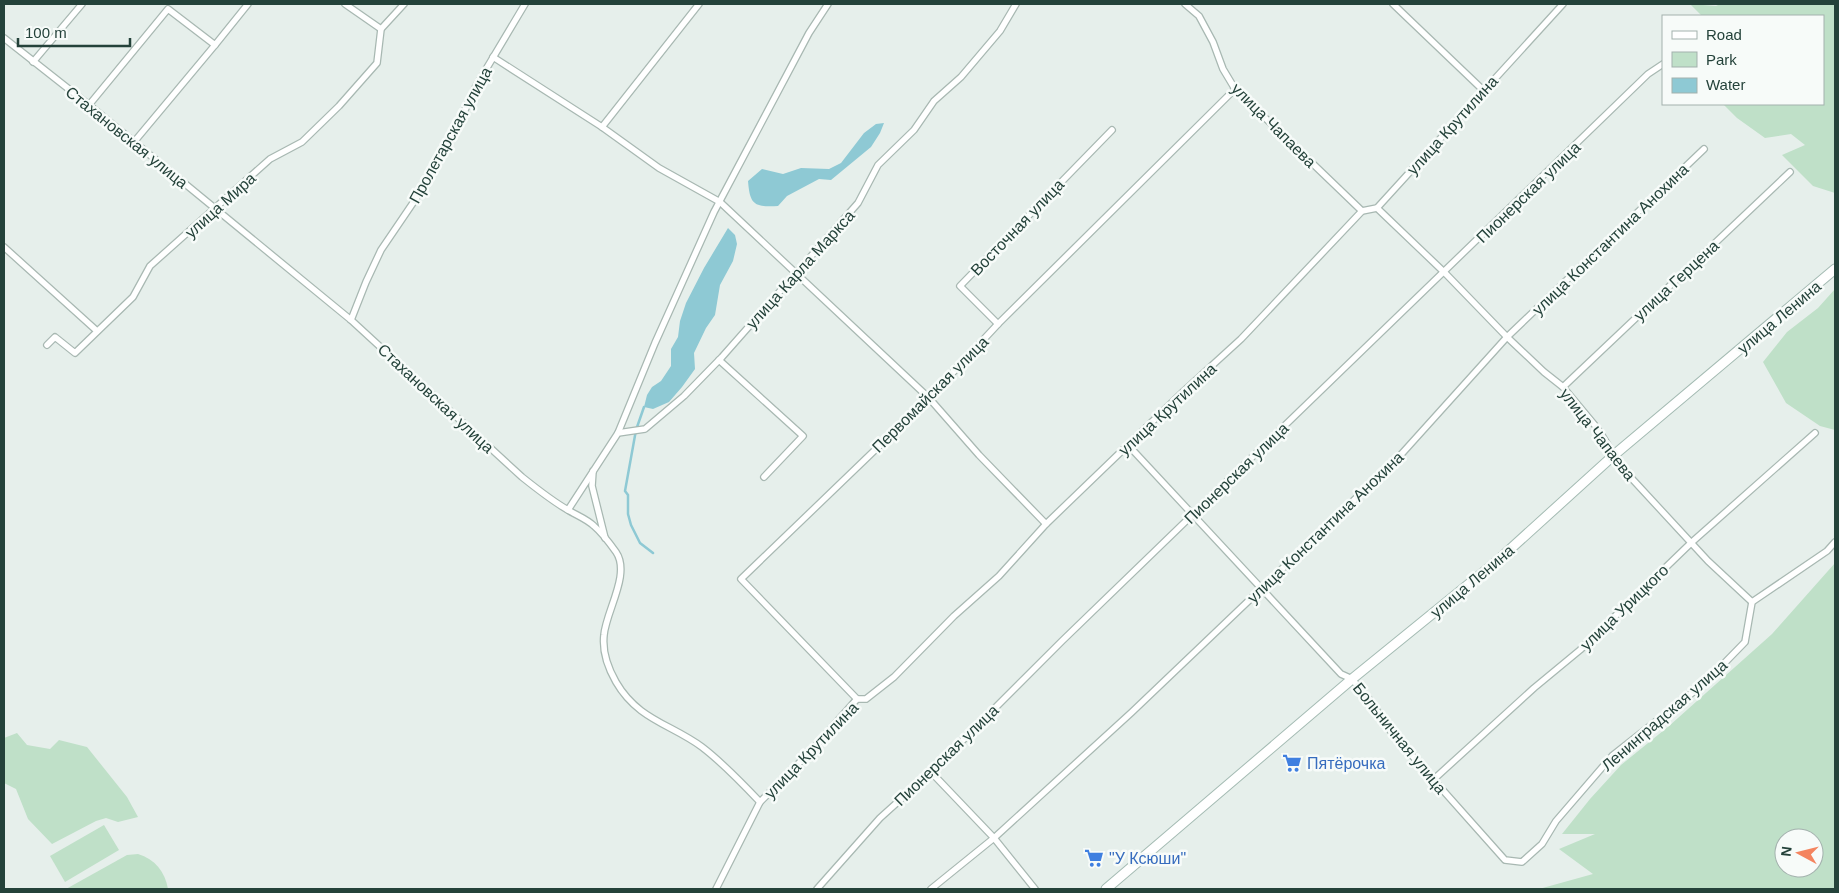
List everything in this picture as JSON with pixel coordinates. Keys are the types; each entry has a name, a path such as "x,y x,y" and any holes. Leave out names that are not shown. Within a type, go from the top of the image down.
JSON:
{"main road":[{"name":"улица Ленина","path":"1106,889 1352,679 1502,556 1614,455 1835,269"}],"street":[{"path":"33,62 82,4"},
{"path":"134,142 213,44 248,4"},
{"path":"345,4 381,29 404,4"},
{"name":"Пролетарская улица","path":"351,320 381,250 452,138 476,86 524,4"},
{"path":"602,127 699,4"},
{"path":"568,510 618,433 655,343 720,202 809,33 828,4"},
{"name":"улица Карла Маркса","path":"618,433 645,429 684,396 719,360 858,204 878,165 914,130 934,101 961,77 1000,31 1016,4"},
{"name":"улица Чапаева","path":"1185,4 1199,16 1234,89 1362,211"},
{"path":"1393,4 1482,90"},
{"name":"улица Крутилина","path":"1377,208 1482,90 1563,4"},
{"path":"90,105 168,9 213,44"},
{"name":"улица Мира","path":"47,345 55,337 75,354 97,330 133,297 150,266 270,160 302,142 339,106 377,63 381,29"},
{"name":"Стахановская улица","path":"4,38 90,105 351,320 522,477 544,495 594,526 617,553 621,570 618,589 606,619 603,637 607,663 617,683 641,712 702,747 734,775 760,802"},
{"path":"493,57 602,127 660,168 720,202 929,398 979,455 1046,524"},
{"name":"Пионерская улица","path":"817,889 880,818 931,772 1062,641 1445,273 1648,74 1662,65"},
{"name":"Первомайская улица","path":"857,699 741,579 929,398 998,324 1234,89"},
{"name":"Восточная улица","path":"998,324 960,286 1112,130"},
{"name":"улица Константина Анохина","path":"931,889 994,838 1132,712 1262,588 1397,458 1507,337 1704,149"},
{"name":"улица Герцена","path":"1563,387 1790,172"},
{"path":"1362,211 1377,208"},
{"name":"улица Чапаева","path":"1377,208 1445,273 1507,337 1563,387 1598,429 1623,469 1708,561 1752,602"},
{"name":"улица Крутилина","path":"716,889 760,802 810,752 857,699 866,699 894,677 954,616 999,576 1046,524 1241,339 1362,211"},
{"path":"4,247 97,330"},
{"path":"719,360 802,436 764,477"},
{"name":"улица Урицкого","path":"1433,780 1534,688 1580,650 1692,542 1816,433"},
{"name":"Больничная улица","path":"1128,445 1341,674 1352,679 1369,699 1392,733 1504,860"},
{"path":"593,470 592,486 605,540"},
{"path":"1752,602 1827,550 1835,542"},
{"name":"Ленинградская улица","path":"1504,860 1522,862 1542,844 1556,821 1612,756 1713,675 1744,642 1752,602"},
{"path":"931,772 994,838 1035,889"}],"green space":[{"path":"1690,4 1716,6 1720,4 1835,4 1835,193 1813,186 1782,155 1805,145 1791,134 1765,138 1737,118 1724,105 1824,105 1824,15 1701,15"},
{"path":"1835,289 1835,430 1820,426 1786,403 1763,362 1787,332 1818,308"},
{"path":"1835,563 1835,889 1539,889 1593,874 1559,849 1595,834 1562,834 1621,765 1669,726 1772,634"},
{"path":"17,733 27,745 50,749 59,740 87,747 127,797 138,817 118,822 106,818 96,821 52,844 28,819 16,789 4,783 4,738"},
{"path":"104,825 119,850 65,882 50,856"},
{"path":"138,854 149,859 158,867 162,872 168,889 66,889 127,855"}],"water":[{"path":"884,123 871,147 831,180 819,179 787,196 778,206 758,205 752,200 748,181 762,169 783,174 801,168 829,169 841,163 864,133 876,124"},
{"path":"728,228 735,235 737,244 733,261 720,285 715,315 706,328 694,353 695,369 669,402 653,409 644,407 647,395 652,387 661,381 671,366 671,349 678,337 680,321 686,303"}],"waterway":[{"path":"644,407 636,430 625,491 628,495 628,514 631,525 640,543 653,553"}],"place":[{"name":"Пятёрочка","path":"1292,763"},
{"name":"\"У Ксюши\"","path":"1094,858"}]}
